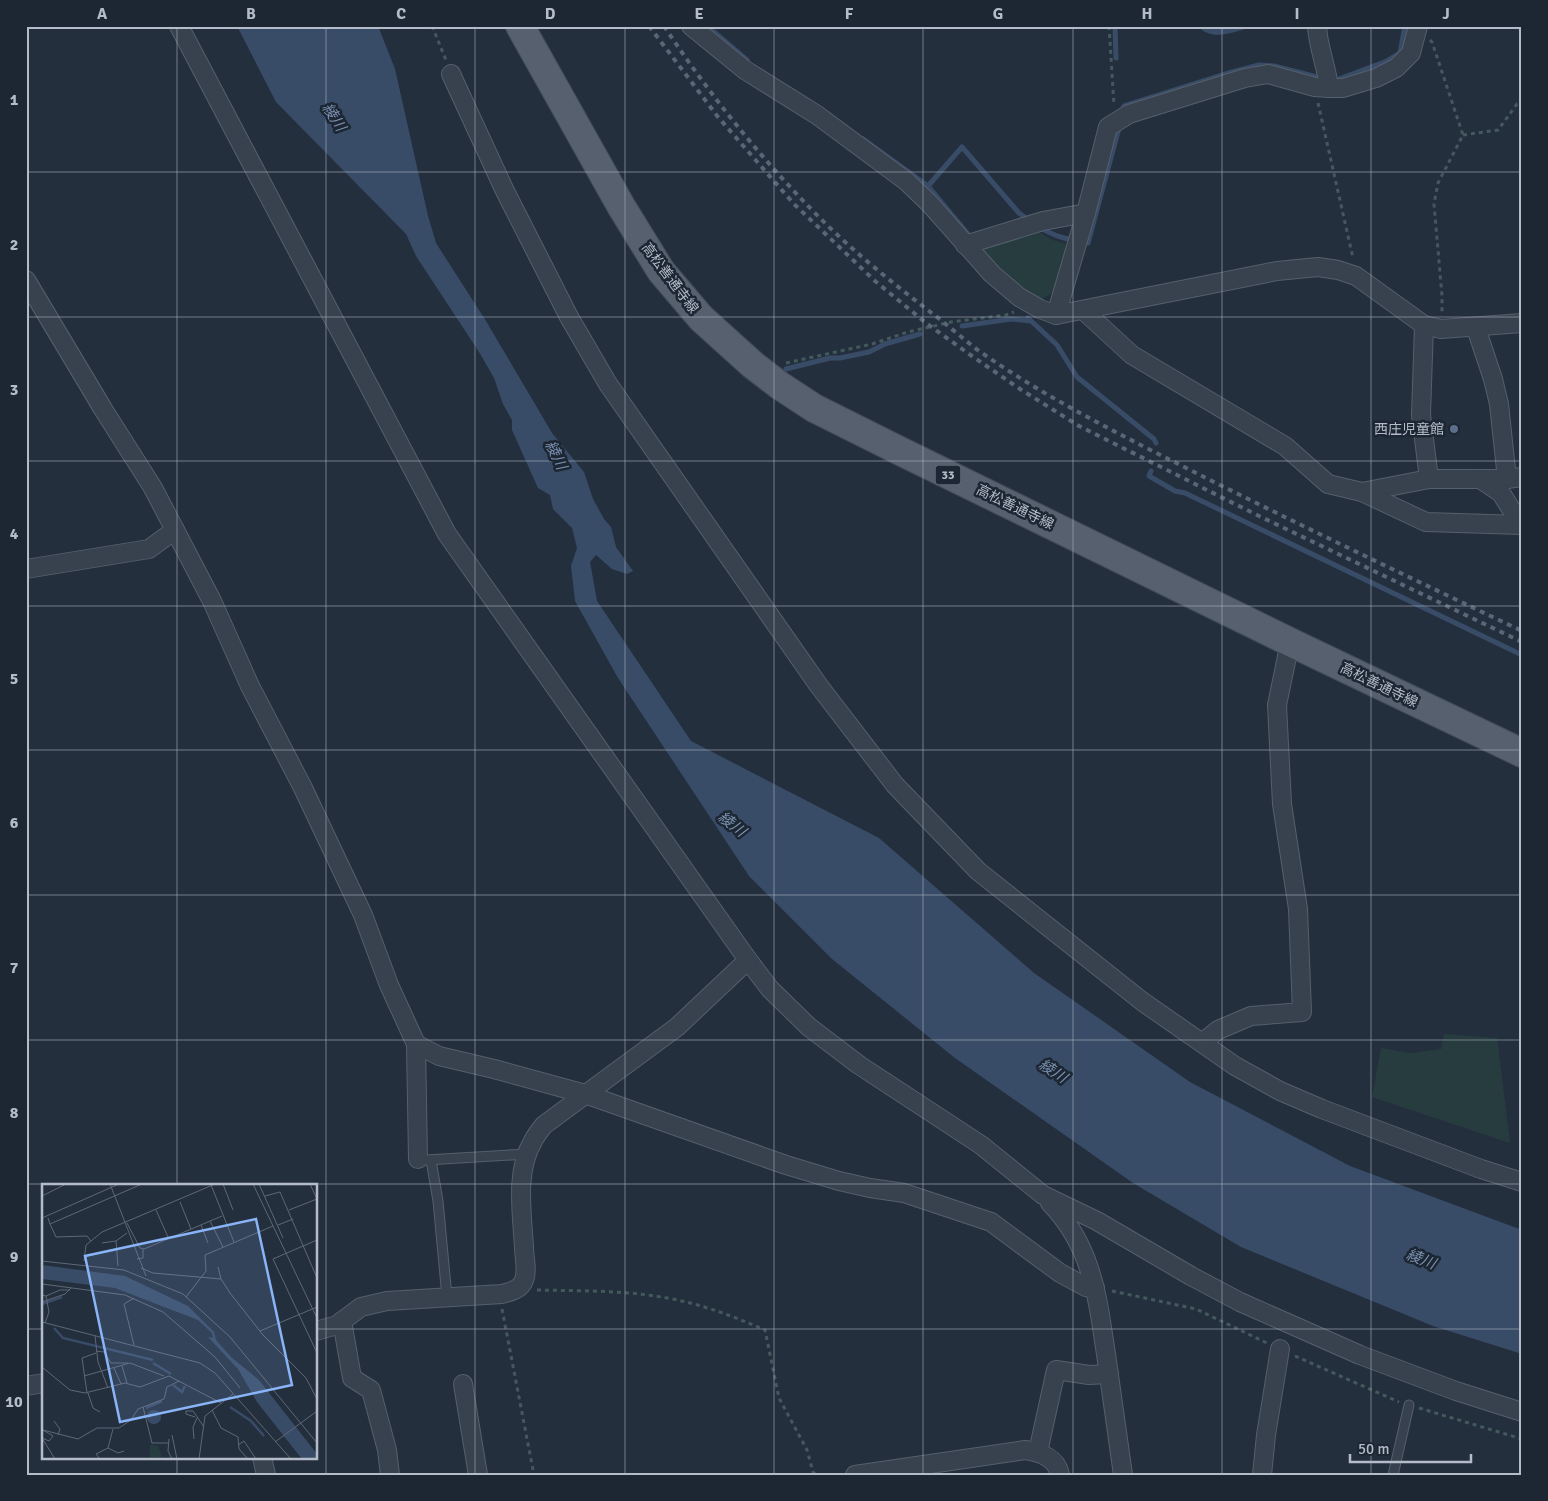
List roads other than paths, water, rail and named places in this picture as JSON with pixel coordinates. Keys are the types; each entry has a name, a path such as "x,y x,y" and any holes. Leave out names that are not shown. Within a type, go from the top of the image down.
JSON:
{"main road":[{"name":"高松善通寺線","path":"520,26 661,271 701,318 763,373 814,408 1290,642 1522,753"}],"street":[{"path":"179,26 447,534 748,960 770,988 809,1028 867,1070 980,1145 1043,1195 1069,1224 1080,1243 1095,1288 1123,1475"},
{"path":"690,26 745,70 817,114 906,181 930,204 992,274 1019,297 1056,316 1278,271 1318,267 1338,270 1356,276 1424,325 1441,329 1522,324"},
{"path":"1317,26 1317,38 1325,83"},
{"path":"1056,316 1086,213 1118,120 1245,78 1268,74 1325,83 1343,88 1376,78 1396,68 1411,53 1417,27"},
{"path":"451,74 504,189 569,317 608,384 819,686 895,785 978,872 1143,1002 1235,1066 1280,1091 1322,1109 1522,1182"},
{"path":"965,245 1036,224 1086,213"},
{"path":"26,280 103,409 153,488 212,601 250,686 303,788 363,915 389,985 416,1044 425,1160"},
{"path":"1083,310 1132,356 1285,446 1328,484 1362,492 1426,522 1522,525"},
{"path":"1424,325 1421,415 1429,479"},
{"path":"1362,492 1429,479 1514,478 1493,379 1476,328"},
{"path":"1480,479 1502,494 1522,525"},
{"path":"26,569 149,549 175,530"},
{"path":"1202,1043 1218,1030 1250,1016 1302,1012 1298,909 1282,804 1277,704 1290,642"},
{"path":"318,1330 337,1325 361,1307 387,1301 499,1294 514,1290 522,1285 526,1274 521,1212 522,1177 532,1142 544,1125 677,1027 748,960"},
{"path":"416,1044 439,1056 585,1094 786,1165 839,1181 904,1194 991,1222 1060,1274 1086,1287 1095,1288"},
{"path":"1043,1195 1097,1221 1191,1276 1240,1302 1367,1358 1456,1391 1522,1412"},
{"path":"342,1321 352,1378 371,1390 387,1450 390,1475"},
{"path":"1262,1475 1266,1435 1280,1349"},
{"path":"1038,1452 1056,1370 1089,1375 1109,1374"},
{"path":"26,1386 42,1383"},
{"path":"463,1384 478,1475"},
{"path":"855,1475 1025,1450 1038,1452 1058,1467 1060,1475"},
{"path":"262,1458 266,1475"}],"lane":[{"path":"446,1297 438,1201 425,1160 528,1154"},
{"path":"1393,1475 1409,1405"}],"water":[{"name":"綾川","path":"237,26 378,26 395,69 428,216 436,243 486,321 552,433 584,472 593,499 604,519 611,527 616,547 633,571 627,574 612,569 596,555 590,562 597,601 691,741 879,838 1034,973 1190,1082 1350,1166 1522,1230 1522,1354 1433,1326 1241,1247 1133,1183 955,1058 832,959 749,876 618,678 575,601 571,566 577,548 572,528 553,509 550,495 538,488 512,430 512,420 503,404 494,378 479,352 416,256 406,234 276,102"},
{"path":"1198,26 1254,26 1233,33 1217,35 1210,34"}],"waterway":[{"path":"707,26 747,60"},
{"path":"1115,26 1116,58"},
{"path":"1336,80 1387,61 1400,53 1405,26"},
{"path":"1122,113 1124,106 1259,65 1274,66 1325,79"},
{"path":"1038,226 1056,235 1088,243 1120,124"},
{"path":"863,139 928,186 968,234"},
{"path":"928,186 962,147 1019,213 1029,220"},
{"path":"1028,318 1057,345 1077,377 1154,439 1156,443"},
{"path":"962,326 1011,319 1031,321"},
{"path":"786,369 830,358 840,358 869,352 885,344 920,334"},
{"path":"1151,471 1149,476 1175,491 1185,493 1522,655"}],"railway":[{"path":"649,26 718,117 794,204 875,281 926,323 969,354 1079,426 1259,516 1522,642"},
{"path":"664,26 740,130 804,202 864,259 975,348 1031,385 1119,434 1286,518 1522,631"}],"place":[{"name":"西庄児童館","path":"1454,429"}]}
